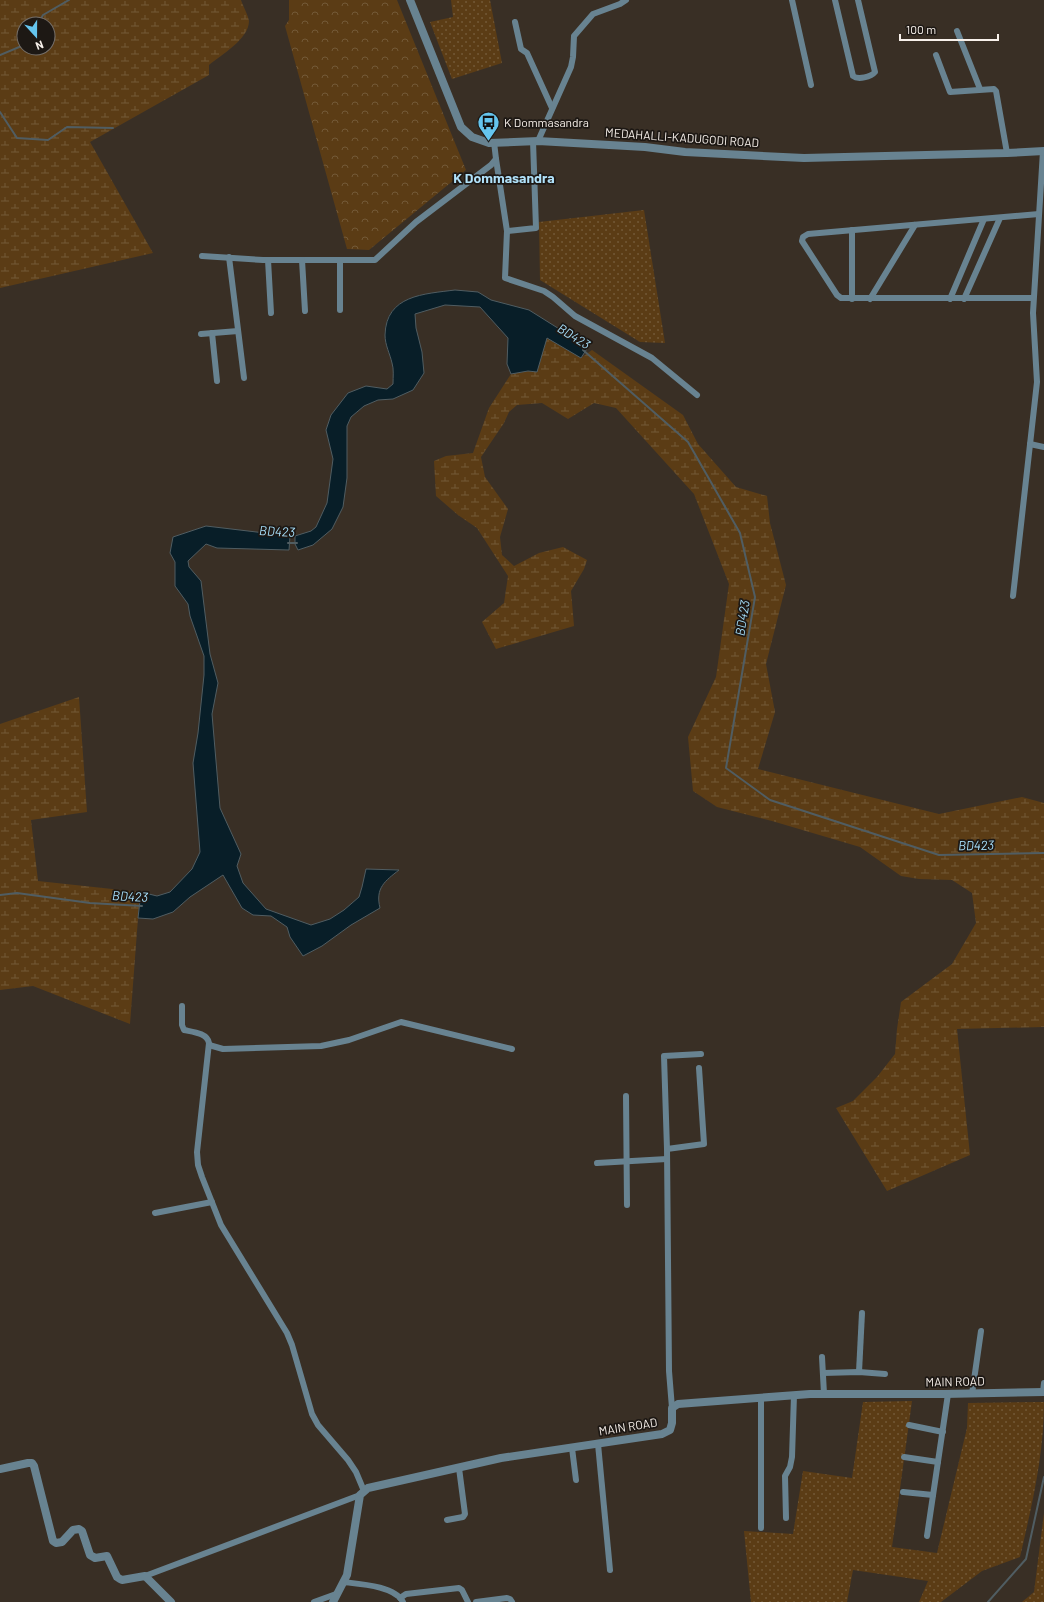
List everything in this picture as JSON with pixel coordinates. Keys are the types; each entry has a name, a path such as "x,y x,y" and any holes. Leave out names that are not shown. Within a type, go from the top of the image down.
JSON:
{"street":[{"name":"MEDAHALLI-KADUGODI ROAD","path":"410,0 461,127 472,137 489,143 535,141 645,147 685,152 804,158 1043,151"},
{"path":"507,231 536,228 535,141 571,67 574,36 593,14 620,4 626,0"},
{"path":"792,0 811,85"},
{"path":"835,0 853,76 857,78 872,75 875,72 858,0"},
{"path":"514,22 521,49 527,53 552,108"},
{"path":"957,31 980,89"},
{"path":"936,55 950,92 980,89 994,89 996,91 1007,153"},
{"path":"494,142 507,231 506,278 544,291 575,316 652,358 696,395"},
{"path":"1013,596 1037,382 1033,298 1039,214 1042,194 1043,151"},
{"path":"202,256 268,260 375,260 416,222 491,165 496,159"},
{"path":"1033,298 841,298 837,295 802,240 803,237 808,234 1039,214"},
{"path":"964,299 1000,218"},
{"path":"950,299 984,219"},
{"path":"870,299 914,225"},
{"path":"852,230 852,299"},
{"path":"229,258 244,378"},
{"path":"268,260 271,313"},
{"path":"302,260 305,311"},
{"path":"340,260 340,310"},
{"path":"201,334 238,331"},
{"path":"212,333 217,381"},
{"path":"1037,382 1044,383"},
{"path":"1030,444 1044,447"},
{"path":"182,1006 182,1025 184,1030 205,1036 208,1038 209,1045 197,1152 198,1165 221,1225 287,1333 292,1345 312,1414 318,1425 348,1460 356,1472 362,1493 347,1575 335,1598 314,1602"},
{"path":"209,1045 223,1049 321,1046 349,1040 401,1022 512,1049"},
{"path":"672,1408 669,1372 667,1149 664,1056 701,1054"},
{"path":"667,1149 704,1144 699,1068"},
{"path":"626,1096 627,1205"},
{"path":"597,1163 667,1159"},
{"path":"155,1214 212,1202"},
{"path":"859,1372 862,1313"},
{"path":"972,1394 981,1332"},
{"path":"822,1357 824,1394"},
{"path":"823,1373 859,1372 884,1374"},
{"path":"1044,1383 1044,1392"},
{"name":"MAIN ROAD","path":"362,1493 368,1488 501,1458 662,1434 670,1430 672,1423 672,1408 678,1404 761,1397 824,1394 972,1394 1044,1392"},
{"path":"927,1536 948,1394"},
{"path":"786,1518 785,1476 790,1467 792,1457 794,1395"},
{"path":"761,1397 761,1528"},
{"path":"909,1425 943,1432"},
{"path":"598,1444 610,1570"},
{"path":"572,1448 576,1480"},
{"path":"904,1457 938,1462"},
{"path":"0,1469 32,1463 53,1540 56,1543 62,1542 73,1530 79,1529 82,1531 90,1555 95,1558 107,1556 117,1577 122,1580 145,1576 362,1493"},
{"path":"447,1520 463,1517 465,1514 459,1468"},
{"path":"903,1492 933,1496"},
{"path":"145,1576 172,1602"},
{"path":"343,1582 370,1586 389,1591 402,1600 406,1594 459,1588 462,1590 467,1602"},
{"path":"476,1602 497,1601 507,1598 512,1602"}],"green space":[{"path":"0,0 241,0 249,21 248,28 234,46 209,65 209,75 90,142 153,253 0,288"},
{"path":"289,0 397,0 466,170 369,250 347,249 285,26 289,20"},
{"path":"451,0 490,0 502,63 452,79 430,22 453,17"},
{"path":"644,210 665,343 640,342 540,280 539,222"},
{"path":"547,338 581,358 592,350 683,415 698,444 736,487 767,496 770,523 786,585 766,664 775,712 758,769 939,814 1022,797 1044,803 1044,1027 957,1029 970,1155 887,1191 836,1108 853,1101 877,1077 895,1054 901,1002 952,964 976,923 972,893 952,880 919,879 901,876 860,847 772,821 717,807 693,791 688,737 716,677 729,584 694,494 616,408 594,403 568,419 542,403 517,405 509,412 504,423 481,457 485,477 508,509 500,537 502,555 514,566 539,553 563,547 587,560 584,569 571,591 574,626 496,649 482,622 504,603 508,576 477,528 458,515 436,496 434,461 446,456 473,453 489,408 511,374 529,371"},
{"path":"79,697 87,812 31,820 38,881 140,892 130,1024 33,986 0,990 0,724"},
{"path":"912,1401 892,1547 937,1553 967,1428 968,1403 1044,1402 1040,1461 1020,1557 982,1571 941,1602 919,1602 928,1581 853,1570 847,1602 751,1602 744,1531 793,1534 803,1471 852,1478 863,1402"},
{"path":"1044,1513 1044,1602 1022,1602 1034,1592"}],"water":[{"path":"455,290 478,292 491,300 529,310 588,347 581,358 547,338 537,372 528,371 511,374 507,364 508,338 480,307 445,305 415,314 424,373 413,390 393,399 378,400 364,406 351,417 347,426 347,478 343,507 332,529 313,545 298,550 295,544 295,536 311,531 316,527 327,503 333,459 326,430 331,415 348,393 366,386 387,389 393,384 393,365 385,339 387,322 392,312 399,304 419,295"},
{"path":"206,526 290,536 289,550 217,548 206,544 188,561 189,567 201,581 210,654 218,683 212,714 220,808 241,854 237,866 243,883 266,909 311,925 330,919 344,910 359,897 366,869 399,870 389,878 380,890 380,908 351,925 322,946 303,956 290,937 287,927 271,916 253,915 242,908 223,875 190,897 173,912 153,919 138,918 141,892 157,896 170,892 192,869 200,852 193,763 198,733 204,675 204,656 190,616 188,604 175,586 175,562 170,553 173,537"}],"waterway":[{"path":"42,16 69,0"},
{"path":"0,55 16,48"},
{"path":"0,112 17,138 48,140 67,127 113,128"},
{"name":"BD423","path":"583,350 688,442 740,533 755,597 726,768 770,800 939,855 1044,853"},
{"name":"BD423","path":"288,543 297,543"},
{"name":"BD423","path":"0,895 17,893 90,903 142,906"},
{"path":"988,1602 1026,1559 1044,1477"}],"place":[{"name":"K Dommasandra","path":"489,142"}],"district":[{"name":"K Dommasandra","path":"504,178"}]}
